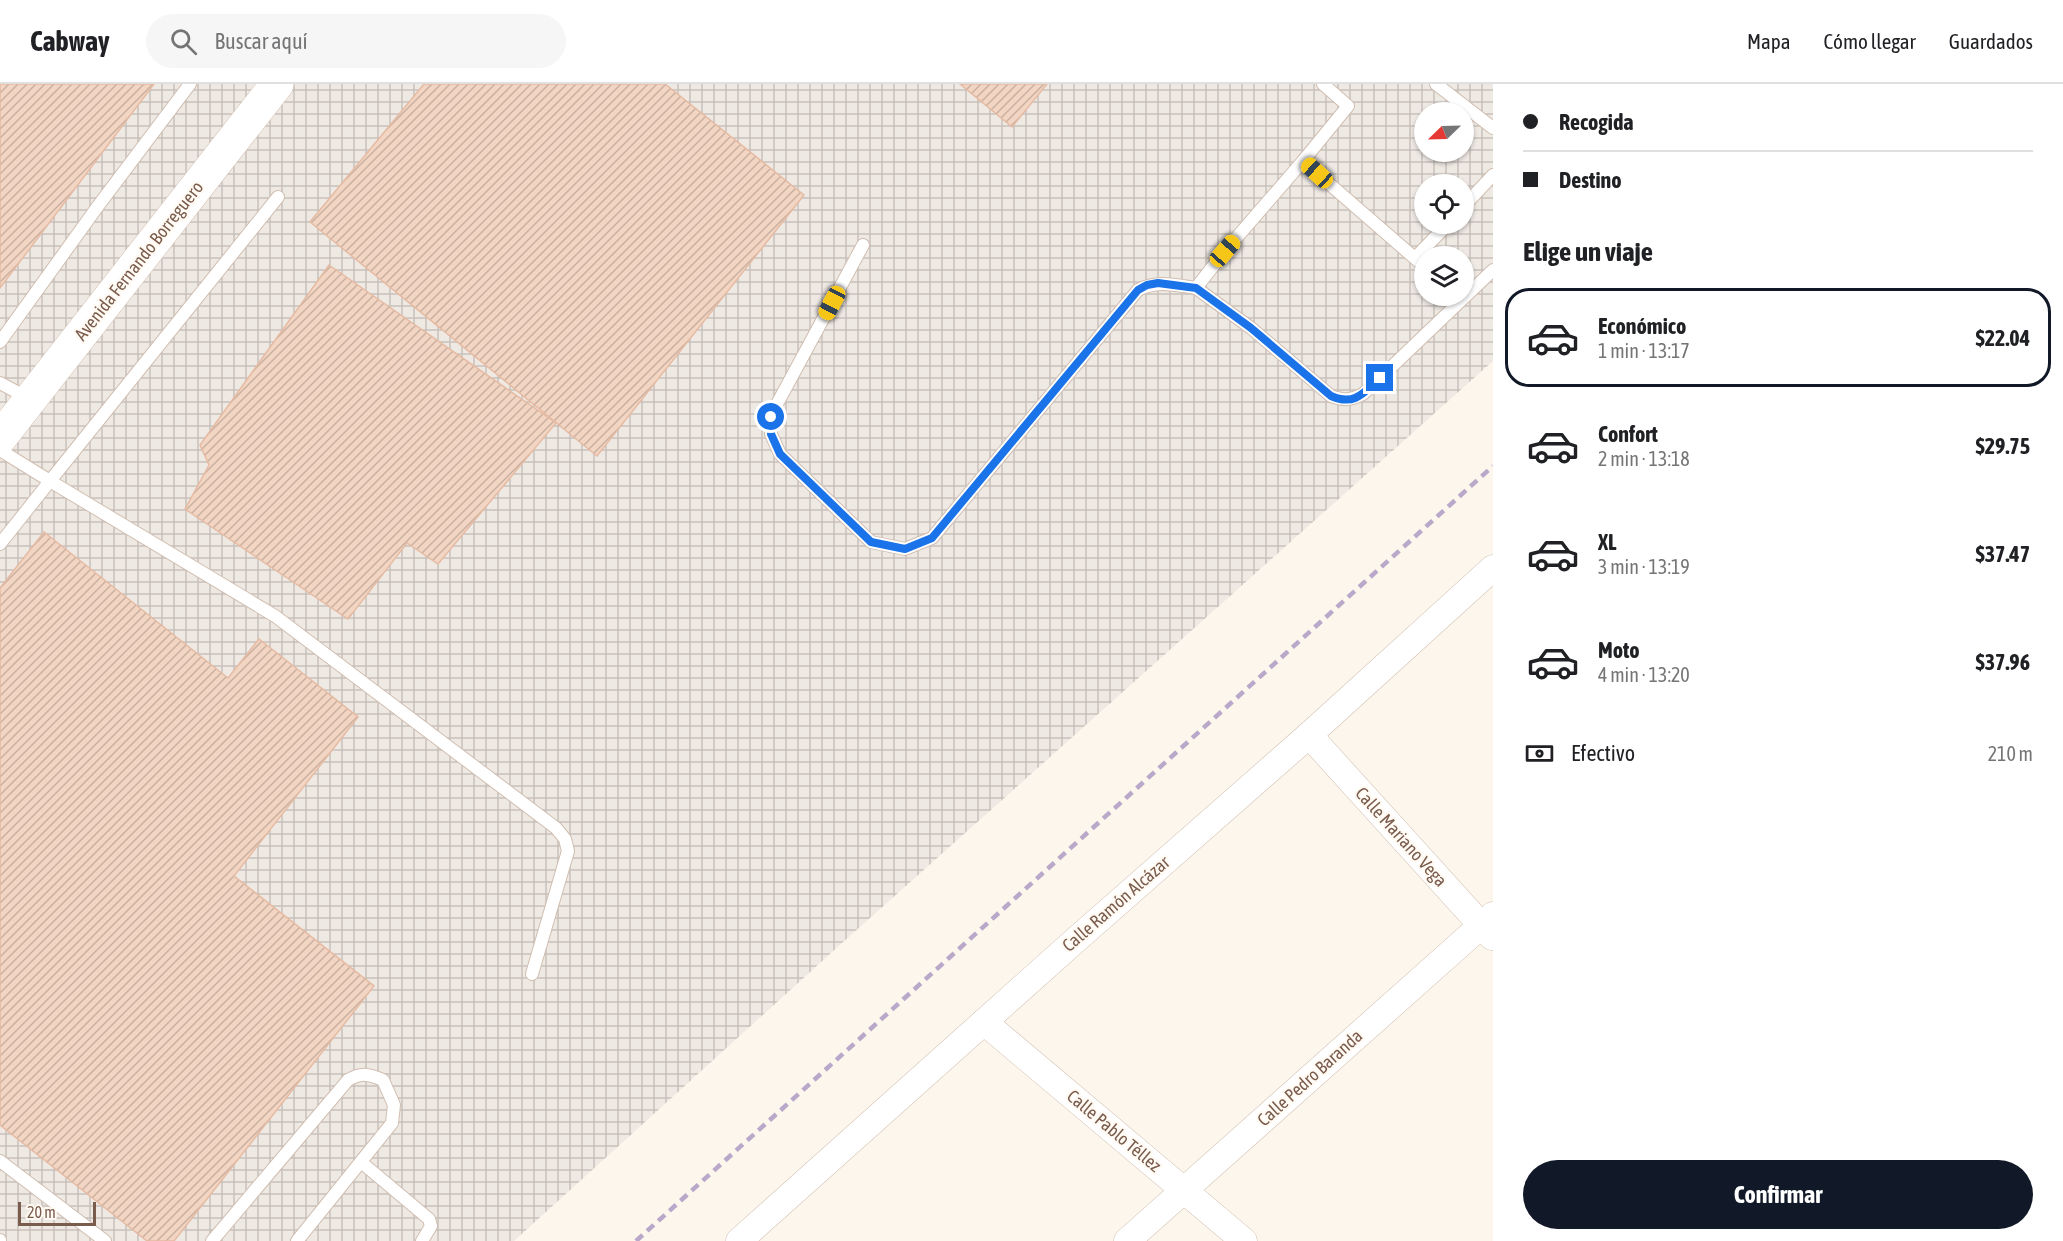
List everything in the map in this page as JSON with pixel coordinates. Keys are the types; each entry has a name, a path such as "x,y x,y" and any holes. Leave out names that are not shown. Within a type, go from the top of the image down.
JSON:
{"main road":[{"name":"Avenida Fernando Borreguero","path":"0,438 277,84"}],"street":[{"name":"Calle Ramón Alcázar","path":"739,1241 1310,735 1493,568"},
{"name":"Calle Mariano Vega","path":"1310,735 1489,926"},
{"name":"Calle Pedro Baranda","path":"1127,1241 1489,926"},
{"name":"Calle Pablo Téllez","path":"984,1022 1244,1241"}],"lane":[{"path":"0,342 190,84"},
{"path":"1196,288 1348,106 1323,84"},
{"path":"1436,84 1493,128"},
{"path":"1303,161 1414,257"},
{"path":"1474,195 1493,175"},
{"path":"0,544 278,197"},
{"path":"1427,246 1438,234"},
{"path":"863,245 771,417 771,434 780,454 871,542 905,549 932,538 1138,290 1147,285 1158,283 1196,288 1251,328 1331,396 1341,400 1352,400 1363,394 1451,306"},
{"path":"1474,286 1493,270"},
{"path":"0,383 30,399"},
{"path":"0,450 275,616 556,828 565,839 568,851 532,974"},
{"path":"212,1241 348,1080 357,1075 370,1075 382,1080 394,1105 392,1123 297,1241"},
{"path":"0,1161 105,1241"},
{"path":"361,1162 429,1219 431,1226 422,1241"}],"shaded area":[{"path":"0,84 1493,84 1493,361 842,943 514,1241 0,1241"}],"building":[{"path":"0,84 154,84 0,288"},
{"path":"424,84 665,84 804,195 597,456 310,222"},
{"path":"960,84 1047,84 1012,127"},
{"path":"329,265 556,423 438,564 407,543 348,619 185,509 209,465 200,445"},
{"path":"44,532 228,678 259,639 358,717 234,876 374,986 174,1241 147,1241 0,1125 0,588"}],"railway":[{"path":"636,1241 1493,466"}],"route":[{"path":"771,417 771,434 780,454 795,469 871,542 905,549 932,538 1138,290 1147,285 1158,283 1196,288 1251,328 1331,396 1341,400 1352,400 1363,394 1380,378"}]}
